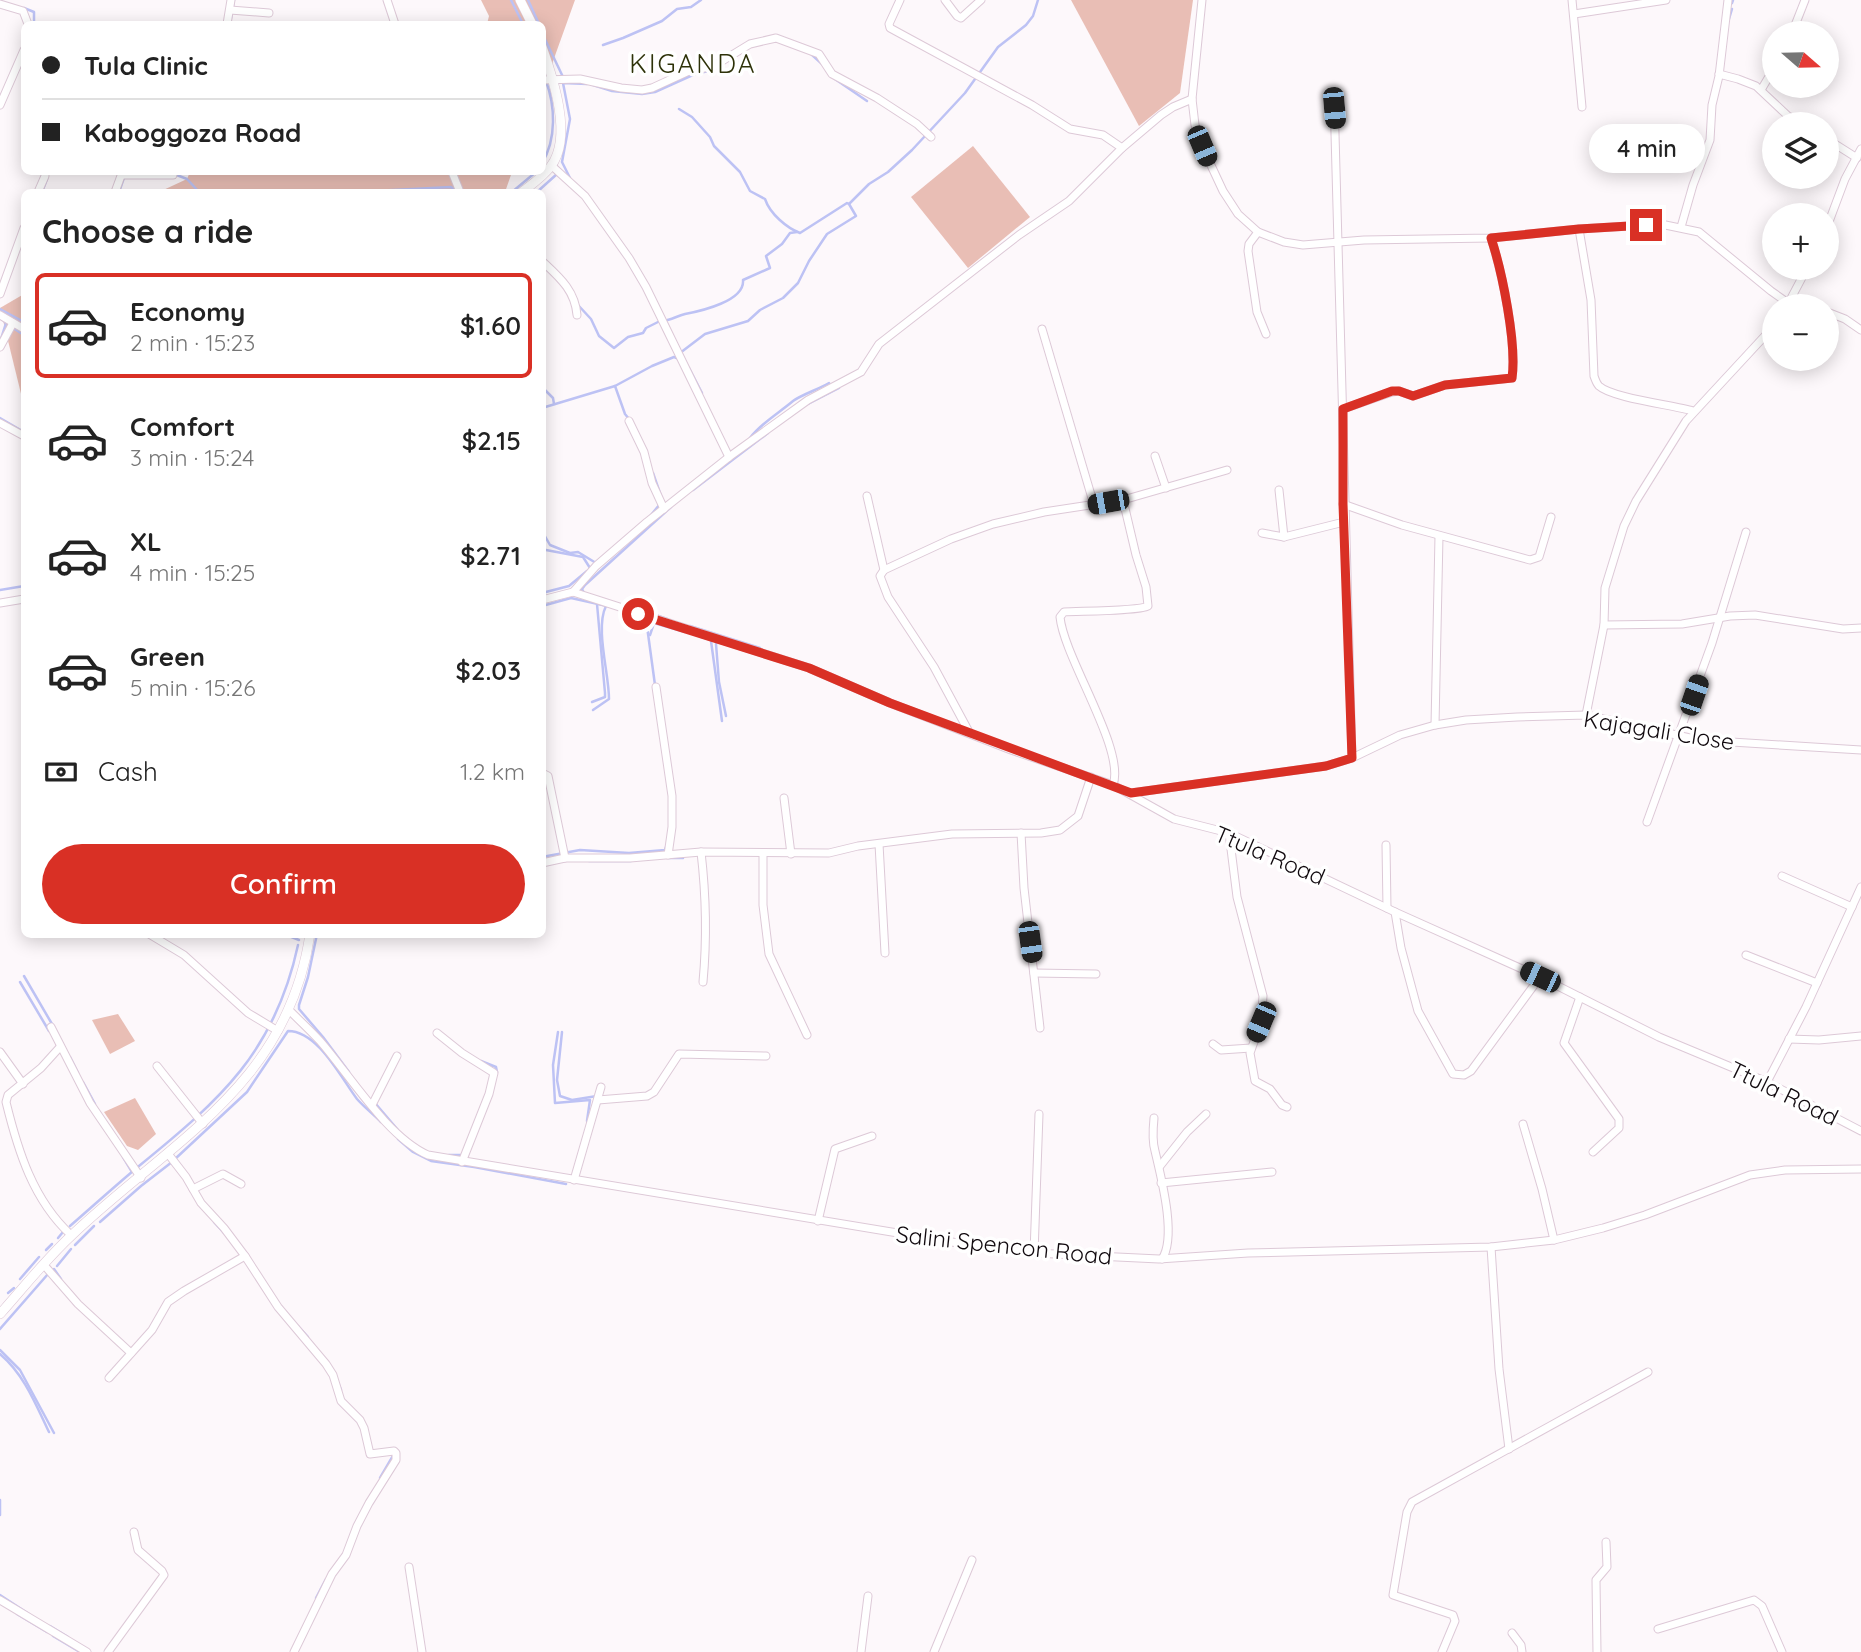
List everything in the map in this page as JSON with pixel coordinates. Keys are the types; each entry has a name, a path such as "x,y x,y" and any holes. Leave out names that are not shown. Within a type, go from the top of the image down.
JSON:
{"street":[{"path":"228,21 231,0"},
{"path":"387,0 394,21"},
{"path":"520,0 530,21"},
{"path":"900,0 889,24 890,28 1070,129 1103,135 1122,148"},
{"path":"945,0 961,18 981,0"},
{"path":"1202,0 1192,99 1195,125 1213,173 1238,214 1258,232 1284,242 1303,245 1364,240 1491,238 1646,225 1651,222 1699,232 1775,294"},
{"path":"1572,0 1582,107"},
{"path":"1574,15 1666,0"},
{"path":"1681,227 1693,184 1710,140 1712,104 1720,75 1728,0"},
{"path":"1797,21 1805,0"},
{"path":"0,4 23,11 27,21"},
{"path":"230,10 269,13"},
{"path":"546,80 580,79 642,90 689,71 714,66 750,44 776,38 819,54 832,74 877,97 928,134"},
{"path":"0,105 21,57"},
{"path":"546,58 559,100 561,128 552,166 546,171"},
{"path":"1720,75 1738,79 1761,90 1784,112"},
{"path":"1334,97 1352,758"},
{"path":"546,599 573,592 596,566 729,457 808,400 861,372 879,344 1019,234 1069,201 1122,148 1161,115 1192,99"},
{"path":"1839,147 1857,158"},
{"path":"1836,203 1861,149"},
{"path":"552,166 585,196 629,258 646,287 729,457"},
{"path":"525,189 542,175"},
{"path":"39,189 45,176"},
{"path":"1579,229 1588,273 1594,376 1597,384 1609,392 1693,411"},
{"path":"1258,232 1249,244 1248,251 1257,312 1266,334"},
{"path":"0,294 21,236"},
{"path":"1343,409 1392,391 1413,396 1445,385 1512,378 1511,337 1500,268 1491,238"},
{"path":"546,264 559,274 569,288 577,315"},
{"path":"0,315 21,327"},
{"path":"1839,317 1861,330"},
{"path":"0,347 13,323"},
{"path":"1042,329 1094,505"},
{"path":"1586,715 1604,625 1605,588 1624,526 1636,501 1693,411 1762,339"},
{"path":"629,421 644,452 652,483 664,509"},
{"path":"0,423 21,434"},
{"path":"1155,456 1166,488"},
{"path":"970,733 934,667 888,597 880,576 884,570 951,539 993,524 1044,512 1123,500 1227,470"},
{"path":"1279,490 1284,537"},
{"path":"867,496 884,570"},
{"path":"1113,785 1116,773 1114,761 1090,695 1074,661 1060,617 1065,612 1138,610 1148,606 1146,587 1123,500"},
{"path":"1343,504 1402,526 1535,559 1542,551 1551,516"},
{"path":"1262,533 1284,537 1344,522"},
{"path":"1647,822 1679,736 1746,532"},
{"path":"1435,725 1439,536"},
{"name":"Ttula Road","path":"573,592 809,668 890,703 1113,785 1131,793 1157,812 1174,819 1229,833 1540,977 1659,1037 1767,1082 1861,1131"},
{"path":"0,603 21,600"},
{"path":"1604,625 1682,624 1755,615 1843,629 1861,628"},
{"path":"656,687 672,796 668,855"},
{"name":"Kajagali Close","path":"1131,793 1326,766 1352,758 1400,735 1435,725 1479,719 1586,715 1699,740 1861,750"},
{"path":"546,775 565,858"},
{"path":"546,862 565,858 701,852 829,853 952,834 1041,834 1060,830 1071,824 1082,808 1091,777"},
{"path":"784,798 791,854"},
{"path":"1229,833 1237,897 1263,996 1261,1022 1251,1048 1255,1081 1270,1089 1282,1105 1287,1107"},
{"path":"1021,834 1024,888 1040,1028"},
{"path":"879,844 886,953"},
{"path":"1386,845 1391,910 1418,1011 1453,1074 1464,1076 1471,1071 1540,977"},
{"path":"701,852 704,882 703,982"},
{"path":"763,853 763,905 769,954 807,1035"},
{"path":"1782,876 1852,907"},
{"path":"1767,1082 1861,887"},
{"path":"156,938 184,955 248,1013 278,1031"},
{"path":"0,1314 71,1235 169,1155 239,1088 259,1063 289,1010 309,938"},
{"path":"1746,955 1817,983"},
{"path":"1034,973 1096,974"},
{"path":"1580,997 1564,1043 1620,1123 1619,1128 1593,1153"},
{"name":"Salini Spencon Road","path":"289,1010 319,1041 372,1105 418,1150 428,1155 818,1221 1034,1253 1162,1259 1248,1253 1491,1247 1554,1240 1603,1228 1751,1175 1785,1170 1861,1168"},
{"path":"51,1027 90,1103 141,1178"},
{"path":"437,1033 494,1073 489,1094 462,1162"},
{"path":"1789,1039 1819,1041 1861,1036"},
{"path":"1213,1044 1221,1050 1233,1047 1251,1048"},
{"path":"60,1047 8,1095 6,1102 27,1171 47,1210 71,1235"},
{"path":"0,1052 23,1084"},
{"path":"598,1100 648,1096 654,1092 679,1054 766,1056"},
{"path":"372,1105 397,1056"},
{"path":"158,1066 202,1124"},
{"path":"574,1180 601,1087"},
{"path":"1034,1253 1039,1114"},
{"path":"1160,1166 1187,1132 1206,1114"},
{"path":"1154,1118 1154,1149 1160,1166 1168,1227 1167,1253 1162,1259"},
{"path":"1523,1124 1554,1240"},
{"path":"818,1221 835,1149 872,1136"},
{"path":"169,1155 201,1203 245,1256 278,1307 326,1364 333,1375 341,1401 365,1428 370,1454 396,1453 396,1460 363,1514 346,1555 332,1574 294,1652"},
{"path":"1161,1183 1272,1172"},
{"path":"193,1189 223,1174 241,1184"},
{"path":"1491,1247 1499,1369 1510,1449"},
{"path":"109,1378 152,1330 160,1314 175,1296 245,1256"},
{"path":"44,1265 78,1304 131,1353"},
{"path":"1442,1652 1455,1621 1453,1615 1393,1595 1407,1512 1412,1502 1648,1372"},
{"path":"108,1652 164,1575 138,1550 134,1532"},
{"path":"1597,1652 1595,1580 1607,1567 1606,1542"},
{"path":"934,1652 972,1560"},
{"path":"408,1567 422,1652"},
{"path":"861,1652 868,1596"},
{"path":"0,1600 87,1652"},
{"path":"1658,1629 1754,1600 1762,1606 1782,1652"},
{"path":"1512,1633 1521,1645 1522,1652"}],"shaded area":[{"path":"481,0 575,0 546,81 546,21 488,21 489,16"},
{"path":"1071,0 1193,0 1180,93 1139,126"},
{"path":"973,146 1030,217 968,268 911,197"},
{"path":"189,175 511,175 506,189 165,189 187,179"},
{"path":"21,296 21,394 0,308"},
{"path":"118,1014 135,1041 110,1054 92,1020"},
{"path":"135,1098 156,1134 138,1150 127,1146 104,1112"}],"waterway":[{"path":"231,18 234,0"},
{"path":"511,0 522,21"},
{"path":"528,0 538,21"},
{"path":"603,45 662,21 677,9 691,7 701,0"},
{"path":"679,109 692,117 710,137 714,146 740,172 750,191 765,199 780,220 800,233 849,204 869,184 888,172 912,150 965,93 998,47 1026,25 1033,16 1038,0"},
{"path":"24,8 34,12 34,21"},
{"path":"1729,19 1732,9"},
{"path":"546,41 563,77"},
{"path":"811,54 822,64"},
{"path":"593,85 612,91 642,94 655,92 695,74 713,70"},
{"path":"832,77 867,101"},
{"path":"546,81 553,122 546,156"},
{"path":"570,178 562,162 570,119 563,83 587,84"},
{"path":"540,189 557,174"},
{"path":"120,189 125,175"},
{"path":"177,175 187,179 196,189"},
{"path":"516,189 532,175"},
{"path":"43,189 47,179"},
{"path":"412,189 453,189"},
{"path":"680,353 705,334 748,321 760,310 783,298 798,283 827,234 856,216 849,204"},
{"path":"663,321 730,299 742,287 743,280 770,268 766,256 782,244 790,233 797,232"},
{"path":"578,305 591,319 599,336 614,348 628,337 643,333 646,328 660,321"},
{"path":"0,309 21,320"},
{"path":"1,339 6,323 3,320"},
{"path":"13,328 21,333"},
{"path":"546,407 615,386 652,366 674,357 679,359"},
{"path":"689,368 702,393"},
{"path":"750,438 793,401 829,383"},
{"path":"615,386 629,419"},
{"path":"804,406 839,388"},
{"path":"546,391 553,398 554,404"},
{"path":"0,418 21,430"},
{"path":"693,490 768,433"},
{"path":"653,473 661,496"},
{"path":"651,515 660,504"},
{"path":"584,593 582,589 585,585 671,507"},
{"path":"546,538 550,545 570,553 578,552 596,563"},
{"path":"546,550 583,557 590,568"},
{"path":"546,592 569,586 587,571"},
{"path":"0,590 21,586"},
{"path":"546,605 571,598 607,606"},
{"path":"592,702 605,697 597,604"},
{"path":"593,710 609,699 602,638 606,606"},
{"path":"650,613 667,619"},
{"path":"646,619 655,685"},
{"path":"650,635 654,623 685,632"},
{"path":"690,626 760,648"},
{"path":"701,637 728,645"},
{"path":"711,641 722,721"},
{"path":"716,644 719,682 726,716"},
{"path":"546,856 580,850 629,853 665,850 666,847"},
{"path":"669,858 683,858"},
{"path":"589,861 631,861"},
{"path":"294,938 299,940"},
{"path":"316,938 299,1009 349,1072"},
{"path":"70,1226 195,1119 240,1071 259,1045 275,1015 288,983 298,945"},
{"path":"24,976 52,1024"},
{"path":"20,982 49,1031"},
{"path":"175,1159 247,1092 288,1031 299,1033 319,1047 357,1099 381,1122"},
{"path":"558,1032 553,1065 555,1103 590,1100 587,1121"},
{"path":"562,1032 557,1080 560,1096 572,1100 597,1096"},
{"path":"70,1057 78,1073"},
{"path":"481,1061 496,1067 497,1072"},
{"path":"83,1082 95,1104"},
{"path":"375,1103 398,1130"},
{"path":"398,1139 413,1152 431,1161 566,1184"},
{"path":"449,1155 463,1155"},
{"path":"123,1157 132,1172"},
{"path":"100,1222 172,1162"},
{"path":"214,1222 224,1233"},
{"path":"75,1245 94,1226"},
{"path":"58,1238 63,1232"},
{"path":"46,1250 52,1244"},
{"path":"57,1266 71,1249"},
{"path":"20,1279 39,1257"},
{"path":"54,1269 61,1279"},
{"path":"0,1329 48,1274"},
{"path":"8,1293 14,1288"},
{"path":"298,1326 308,1337"},
{"path":"0,1350 20,1370 54,1433"},
{"path":"0,1354 23,1380 49,1432"},
{"path":"337,1380 341,1390"},
{"path":"380,1478 394,1454"},
{"path":"0,1500 0,1515"},
{"path":"316,1598 326,1579"},
{"path":"0,1595 29,1614"},
{"path":"17,1614 47,1632"},
{"path":"50,1626 68,1637"},
{"path":"53,1636 80,1652"}],"district":[{"name":"KIGANDA","path":"693,63"}],"route":[{"path":"638,614 809,668 1011,750 1131,793 1191,787 1326,766 1352,758 1343,504 1343,409 1392,391 1413,396 1445,385 1512,378 1511,337 1500,268 1491,238 1646,225"}]}
